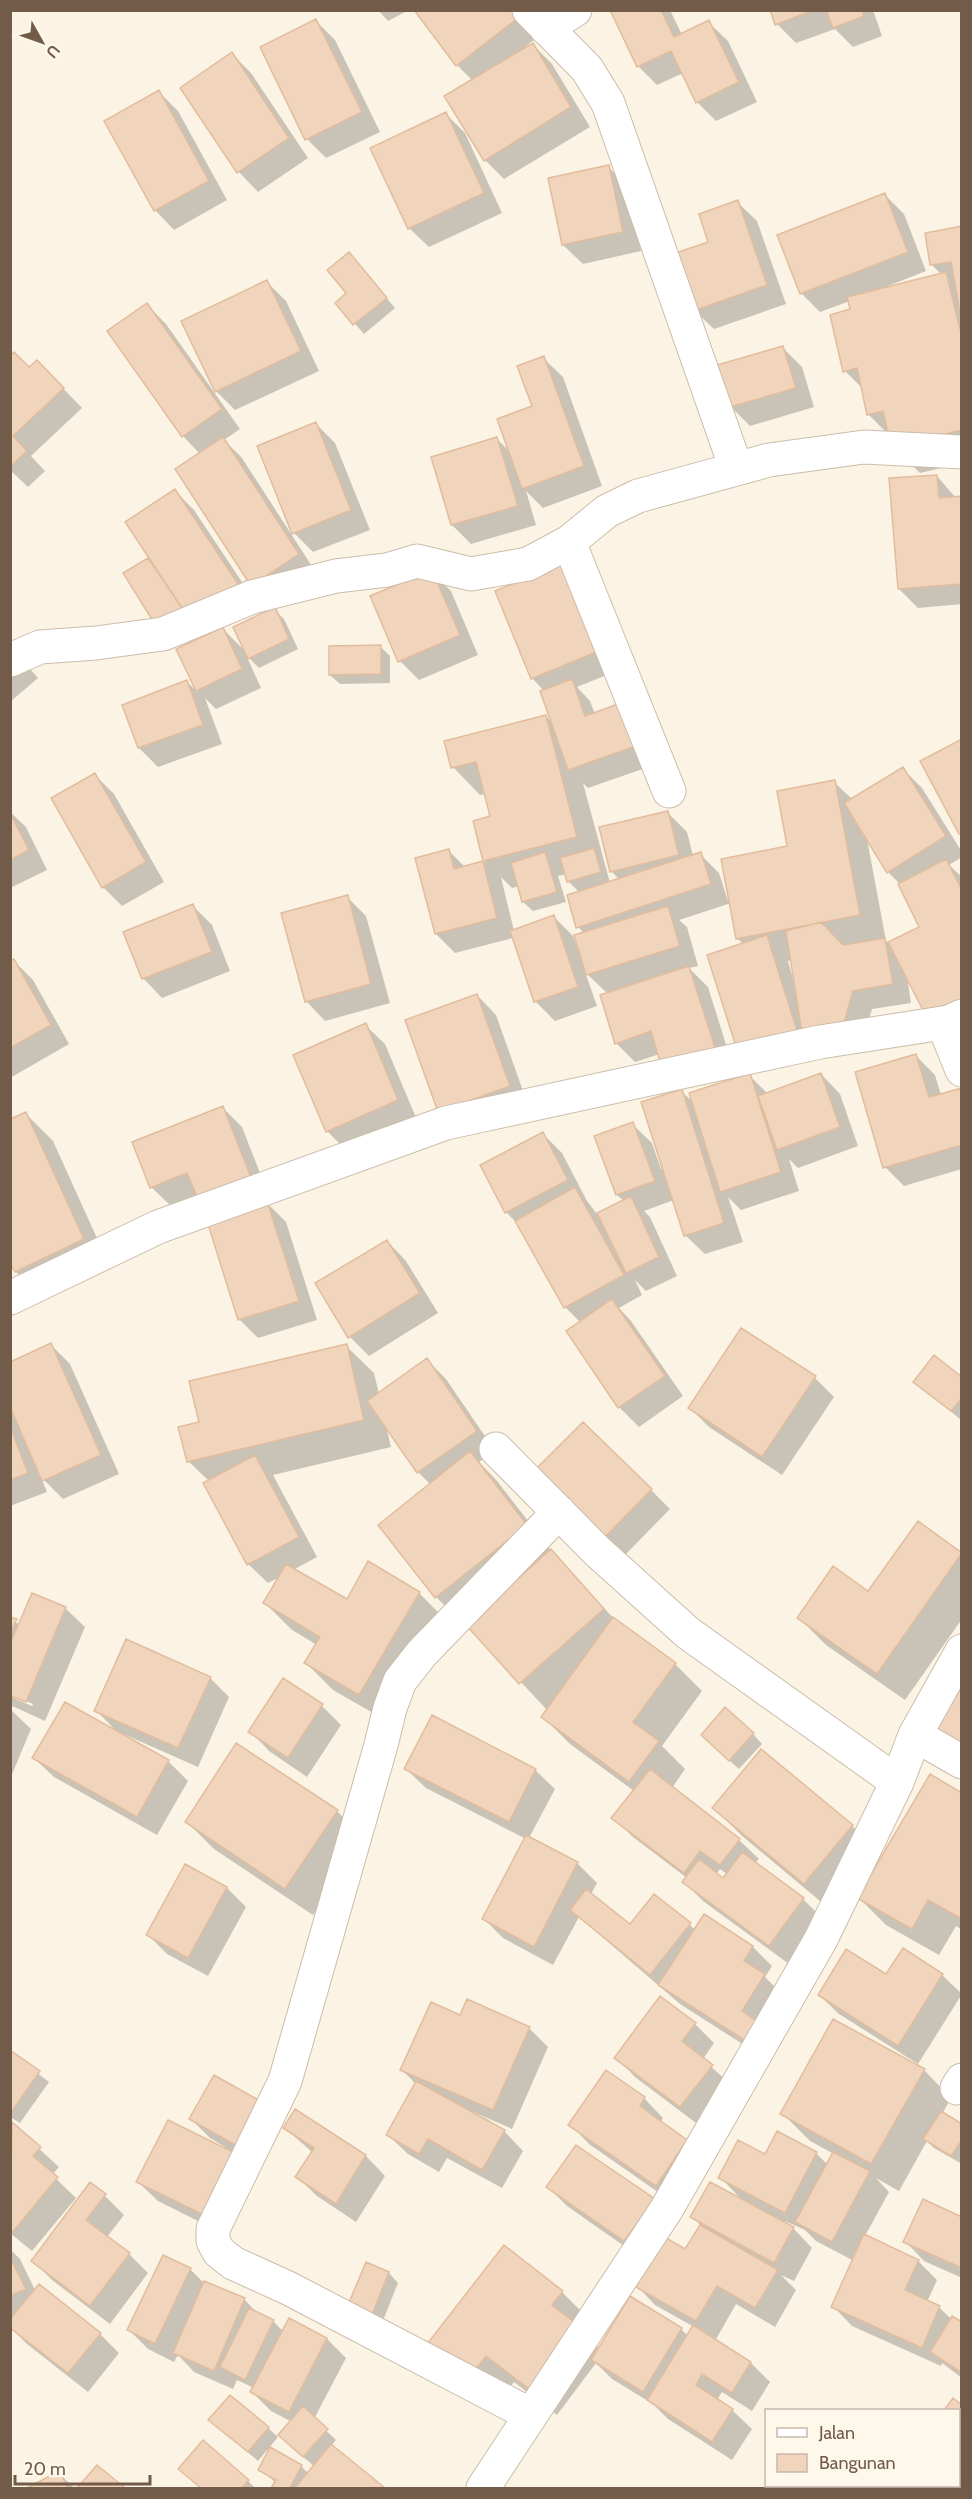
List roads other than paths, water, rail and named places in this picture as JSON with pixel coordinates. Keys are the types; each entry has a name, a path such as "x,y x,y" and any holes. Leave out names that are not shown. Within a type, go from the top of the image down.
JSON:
{"street":[{"path":"538,19 575,10"},
{"path":"538,19 586,69 608,103 736,468"},
{"path":"10,660 40,647 96,643 163,634 252,597 336,576 387,570 417,561 471,574 528,564 569,542 607,511 639,496 769,460 864,447 962,452"},
{"path":"569,542 669,791"},
{"path":"10,1298 158,1227 446,1123 820,1042 952,1019 962,1070"},
{"path":"496,1449 597,1551 688,1633 897,1782"},
{"path":"531,2415 288,2288 232,2263 219,2252 213,2241 213,2229 285,2081 390,1708 400,1681 422,1653 559,1512"},
{"path":"483,2488 666,2210 821,1939 897,1782 915,1735 962,1651"},
{"path":"915,1735 962,1762"}]}
